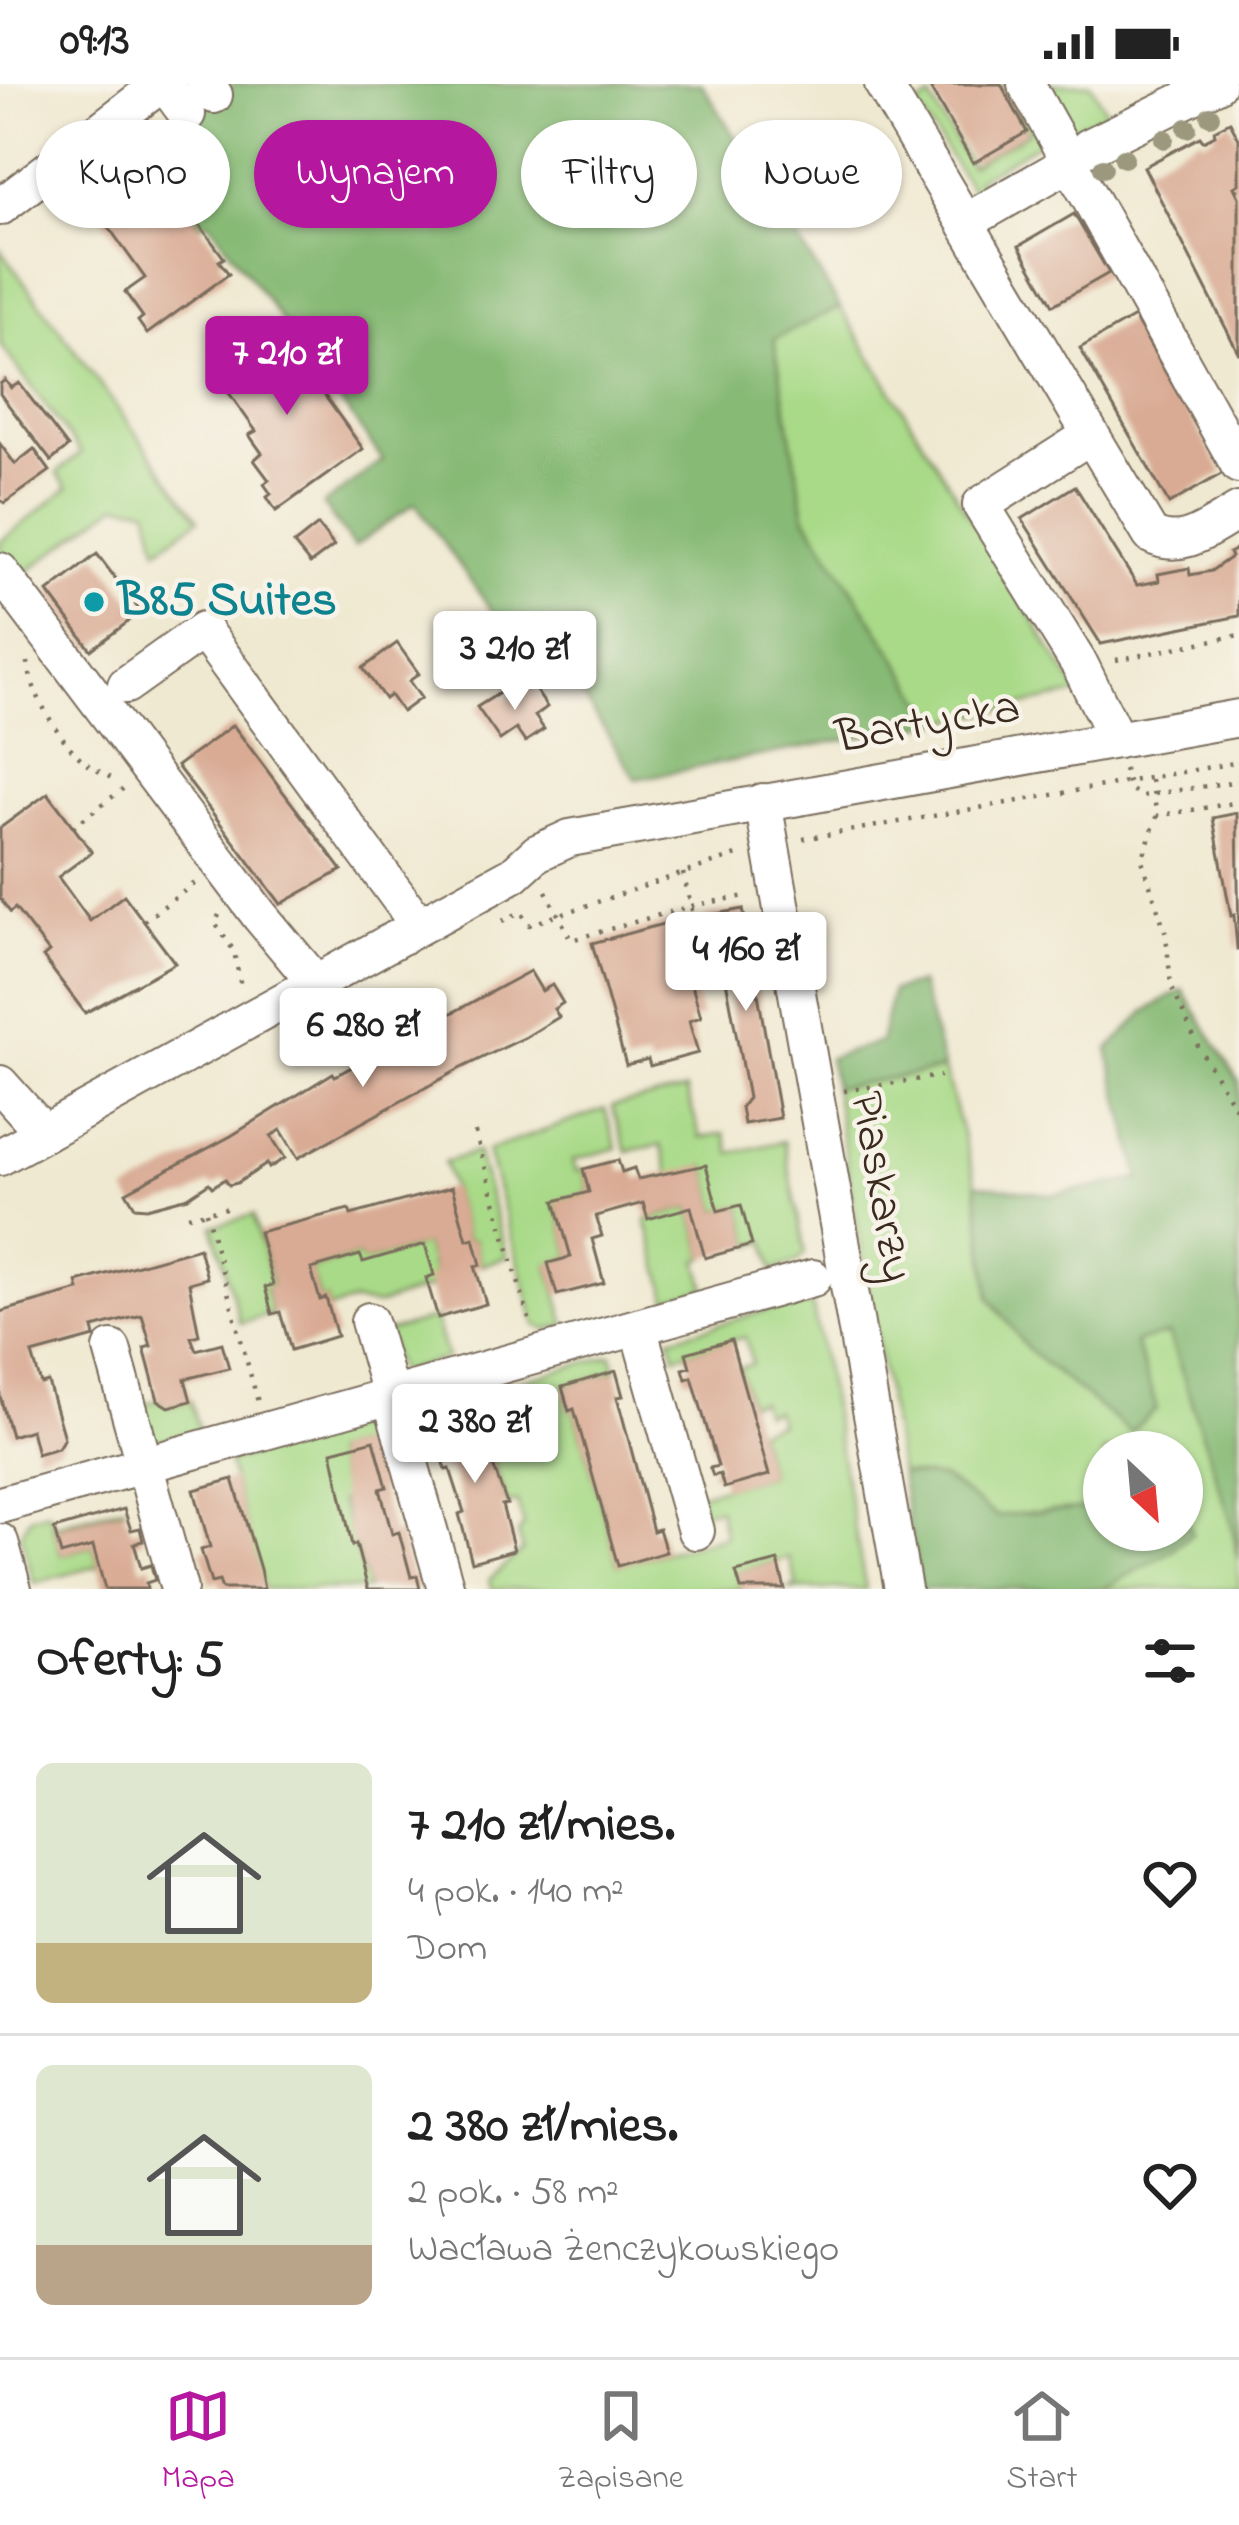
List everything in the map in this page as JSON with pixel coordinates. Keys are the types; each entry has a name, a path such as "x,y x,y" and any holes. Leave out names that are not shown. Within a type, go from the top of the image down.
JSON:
{"street":[{"path":"883,84 1151,536 1167,544 1185,542 1239,512"},
{"path":"1026,84 1080,154 1239,465"},
{"path":"966,222 1080,154 1217,84"},
{"path":"0,207 187,92"},
{"path":"1091,435 981,505 1081,667 1117,740"},
{"path":"0,571 315,982"},
{"path":"126,685 203,630 418,924"},
{"name":"Bartycka","path":"0,1157 514,874 552,870 634,828 1239,718"},
{"name":"Piaskarzy","path":"763,802 903,1589"},
{"path":"0,1084 44,1133"},
{"path":"0,1505 813,1278"},
{"path":"370,1321 446,1589"},
{"path":"638,1327 696,1531"},
{"path":"112,1348 179,1589"},
{"path":"0,1542 13,1589"}],"path":[{"path":"1081,667 1239,635"},
{"path":"22,650 31,688 72,748 124,788 73,827"},
{"path":"1117,740 1128,783 1141,796 1239,781"},
{"path":"529,925 770,844 1239,763"},
{"path":"1150,778 1157,816 1142,860 1166,934 1172,986 1200,1050 1239,1114"},
{"path":"1157,816 1239,802"},
{"path":"144,921 195,883 184,868"},
{"path":"683,873 692,909"},
{"path":"557,880 543,885 571,940 778,890"},
{"path":"219,915 215,923 234,951 246,998"},
{"path":"815,1096 940,1076"},
{"path":"475,1132 540,1354"},
{"path":"188,1216 226,1208"},
{"path":"206,1212 266,1430"}],"green space":[{"path":"233,84 702,84 724,120 721,228 791,228 840,307 774,339 805,516 938,722 636,779 565,668 546,658 525,633 513,640 415,503 354,547 323,505 383,460 214,228 230,228 230,120 185,120"},
{"path":"1002,84 1013,84 1045,139 977,179 985,195 977,198 917,106 930,98 970,166 1029,132"},
{"path":"1037,84 1091,84 1107,112 1064,132"},
{"path":"0,249 199,519 158,549 148,508 118,504 15,581 0,558 0,542 68,488 57,473 81,453 0,344"},
{"path":"840,307 1079,694 938,722 805,516 774,339"},
{"path":"920,983 944,1069 834,1088 829,1058 880,1042 892,991"},
{"path":"1183,990 1239,1082 1239,1559 1203,1431 1169,1334 1135,1342 1157,1409 1129,1431 1028,1350 990,1298 976,1184 1053,1195 1140,1179 1108,1050 1146,1011"},
{"path":"944,1069 976,1183 990,1298 1156,1409 1135,1341 1168,1333 1202,1427 1224,1492 1239,1589 1103,1589 1171,1551 1203,1551 1203,1431 1083,1431 1083,1509 996,1516 943,1478 900,1473 834,1088"},
{"path":"686,1090 701,1138 725,1133 731,1153 784,1141 805,1253 797,1262 773,1270 766,1242 752,1245 741,1206 718,1211 706,1166 670,1175 661,1145 627,1151 612,1106"},
{"path":"605,1109 617,1148 573,1160 576,1171 583,1169 589,1192 556,1202 571,1257 548,1264 566,1325 546,1330 536,1325 487,1151"},
{"path":"477,1152 507,1257 481,1265 474,1239 467,1240 444,1162"},
{"path":"691,1207 705,1258 698,1260 706,1289 668,1299 646,1220"},
{"path":"253,1215 273,1285 265,1288 272,1314 240,1323 213,1226"},
{"path":"425,1244 434,1275 429,1288 377,1305 354,1302 329,1309 326,1299 320,1300 311,1269 360,1255 363,1262"},
{"path":"801,1301 813,1308 866,1589 790,1589 797,1585 789,1558 737,1572 741,1589 492,1589 489,1580 523,1550 518,1534 524,1525 517,1502 507,1504 492,1457 508,1452 496,1407 454,1418 449,1401 612,1355 616,1371 563,1387 569,1410 574,1409 618,1565 725,1536 718,1508 701,1512 698,1494 769,1475 757,1430 779,1423 775,1410 764,1413 760,1401 749,1403 739,1368 752,1364 745,1337 675,1356 670,1338"},
{"path":"435,1318 447,1358 398,1372 386,1332"},
{"path":"158,1400 169,1407 191,1401 199,1430 149,1444 139,1405"},
{"path":"376,1420 389,1425 397,1453 379,1458 374,1440 332,1452 344,1499 340,1501 368,1589 264,1589 228,1462"},
{"path":"900,1473 943,1478 996,1516 1083,1509 1083,1551 1170,1551 1103,1589 920,1589"},
{"path":"124,1506 54,1529 61,1555 93,1546 99,1566 34,1583 21,1534 30,1517 49,1512 53,1526"}],"building":[{"path":"928,84 1001,84 1027,132 973,163"},
{"path":"1230,122 1239,139 1239,184 1234,187 1239,197 1239,354 1144,167 1200,137 1203,141 1215,135 1214,130"},
{"path":"1074,214 1109,273 1053,305 1019,246"},
{"path":"109,228 202,228 224,258 219,261 229,274 147,334 138,321 143,317 125,292 145,278"},
{"path":"1134,317 1223,473 1169,504 1080,348"},
{"path":"276,328 363,449 276,511 264,484 269,480 254,460 262,453 249,435 256,431 214,372"},
{"path":"5,380 11,388 19,383 68,447 51,461 0,394"},
{"path":"0,444 15,464 34,449 50,471 5,503 0,500"},
{"path":"1075,486 1137,585 1159,581 1158,574 1189,568 1190,575 1211,571 1239,547 1239,616 1101,644 1022,519"},
{"path":"318,525 334,546 310,564 294,544"},
{"name":"B85 Suites","path":"97,554 141,612 91,650 48,592"},
{"path":"479,628 494,652 477,663 462,638"},
{"path":"397,643 419,674 409,681 421,698 402,712 390,695 385,699 363,668"},
{"path":"530,682 547,707 535,716 544,729 525,742 516,729 500,740 477,707 501,692 506,699"},
{"path":"233,725 342,870 281,904 177,766"},
{"path":"48,793 92,852 58,877 90,921 124,895 175,963 85,1013 43,957 49,952 15,908 10,912 0,898 0,828"},
{"path":"1237,813 1239,949 1213,818"},
{"path":"743,909 780,1118 744,1124 741,1107 748,1098 720,946 710,948 705,916"},
{"path":"674,921 701,1017 689,1021 698,1053 650,1066 648,1059 626,1065 592,943"},
{"path":"530,971 542,991 552,985 563,1003 554,1009 559,1017 526,1037 298,1158 281,1130 271,1136 285,1158 237,1183 229,1185 225,1179 212,1187 209,1183 188,1197 147,1208 135,1207 126,1192 231,1136 333,1073"},
{"path":"618,1160 622,1172 634,1168 638,1179 706,1165 718,1211 741,1205 752,1245 705,1258 691,1207 648,1219 643,1203 596,1216 602,1236 592,1239 604,1283 557,1295 548,1263 571,1257 555,1201 589,1192 583,1169"},
{"path":"452,1187 467,1240 474,1238 481,1265 475,1266 486,1304 438,1318 426,1278 434,1275 425,1244 363,1262 360,1255 311,1269 337,1336 291,1350 280,1312 272,1314 265,1287 273,1285 259,1232 349,1209 351,1215"},
{"path":"199,1248 207,1278 189,1283 199,1335 191,1337 196,1350 222,1343 229,1368 185,1379 191,1401 169,1407 158,1400 144,1348 151,1346 142,1315 93,1328 95,1337 32,1354 41,1384 48,1382 64,1438 58,1448 37,1454 31,1430 11,1436 0,1396 0,1312 79,1290 77,1282"},
{"path":"731,1340 769,1475 724,1488 720,1474 713,1476 710,1468 718,1466 692,1377 686,1379 683,1369 690,1367 686,1353"},
{"path":"616,1371 623,1396 617,1397 653,1531 659,1529 666,1552 618,1566 574,1409 569,1411 562,1387"},
{"path":"474,1412 507,1504 502,1505 514,1550 472,1562 459,1514 464,1512 433,1424"},
{"path":"374,1440 387,1487 380,1489 392,1534 399,1532 411,1577 417,1576 420,1589 368,1589 356,1544 352,1546 332,1451"},
{"path":"233,1479 264,1589 222,1589 219,1581 211,1583 201,1550 210,1547 194,1490"},
{"path":"124,1509 131,1530 140,1528 143,1541 134,1543 141,1568 151,1565 155,1580 146,1583 147,1589 105,1589 93,1546 61,1555 54,1529"},
{"path":"778,1561 785,1589 741,1589 736,1572"}],"place":[{"name":"B85 Suites","path":"94,602"}]}
